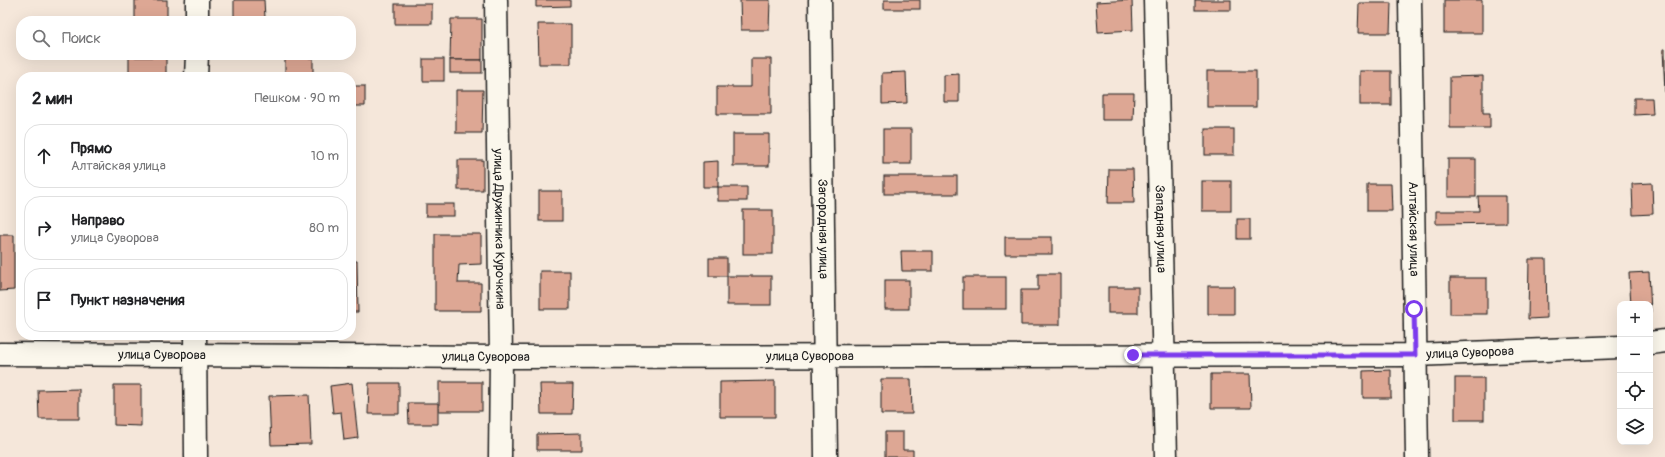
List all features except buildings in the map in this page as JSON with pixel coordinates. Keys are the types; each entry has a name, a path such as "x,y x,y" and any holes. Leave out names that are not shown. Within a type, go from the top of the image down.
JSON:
{"street":[{"path":"197,0 197,16"},
{"name":"улица Дружинника Курочкина","path":"496,0 501,357 500,457"},
{"name":"Загородная улица","path":"820,0 826,457"},
{"name":"Западная улица","path":"1156,0 1166,457"},
{"name":"Алтайская улица","path":"1410,0 1417,457"},
{"path":"196,60 196,72"},
{"path":"1653,343 1665,341"},
{"path":"194,345 196,457"},
{"name":"улица Суворова","path":"0,354 194,345 501,357 1415,355 1617,347"}],"route":[{"path":"1133,355 1415,355 1414,309"}]}
